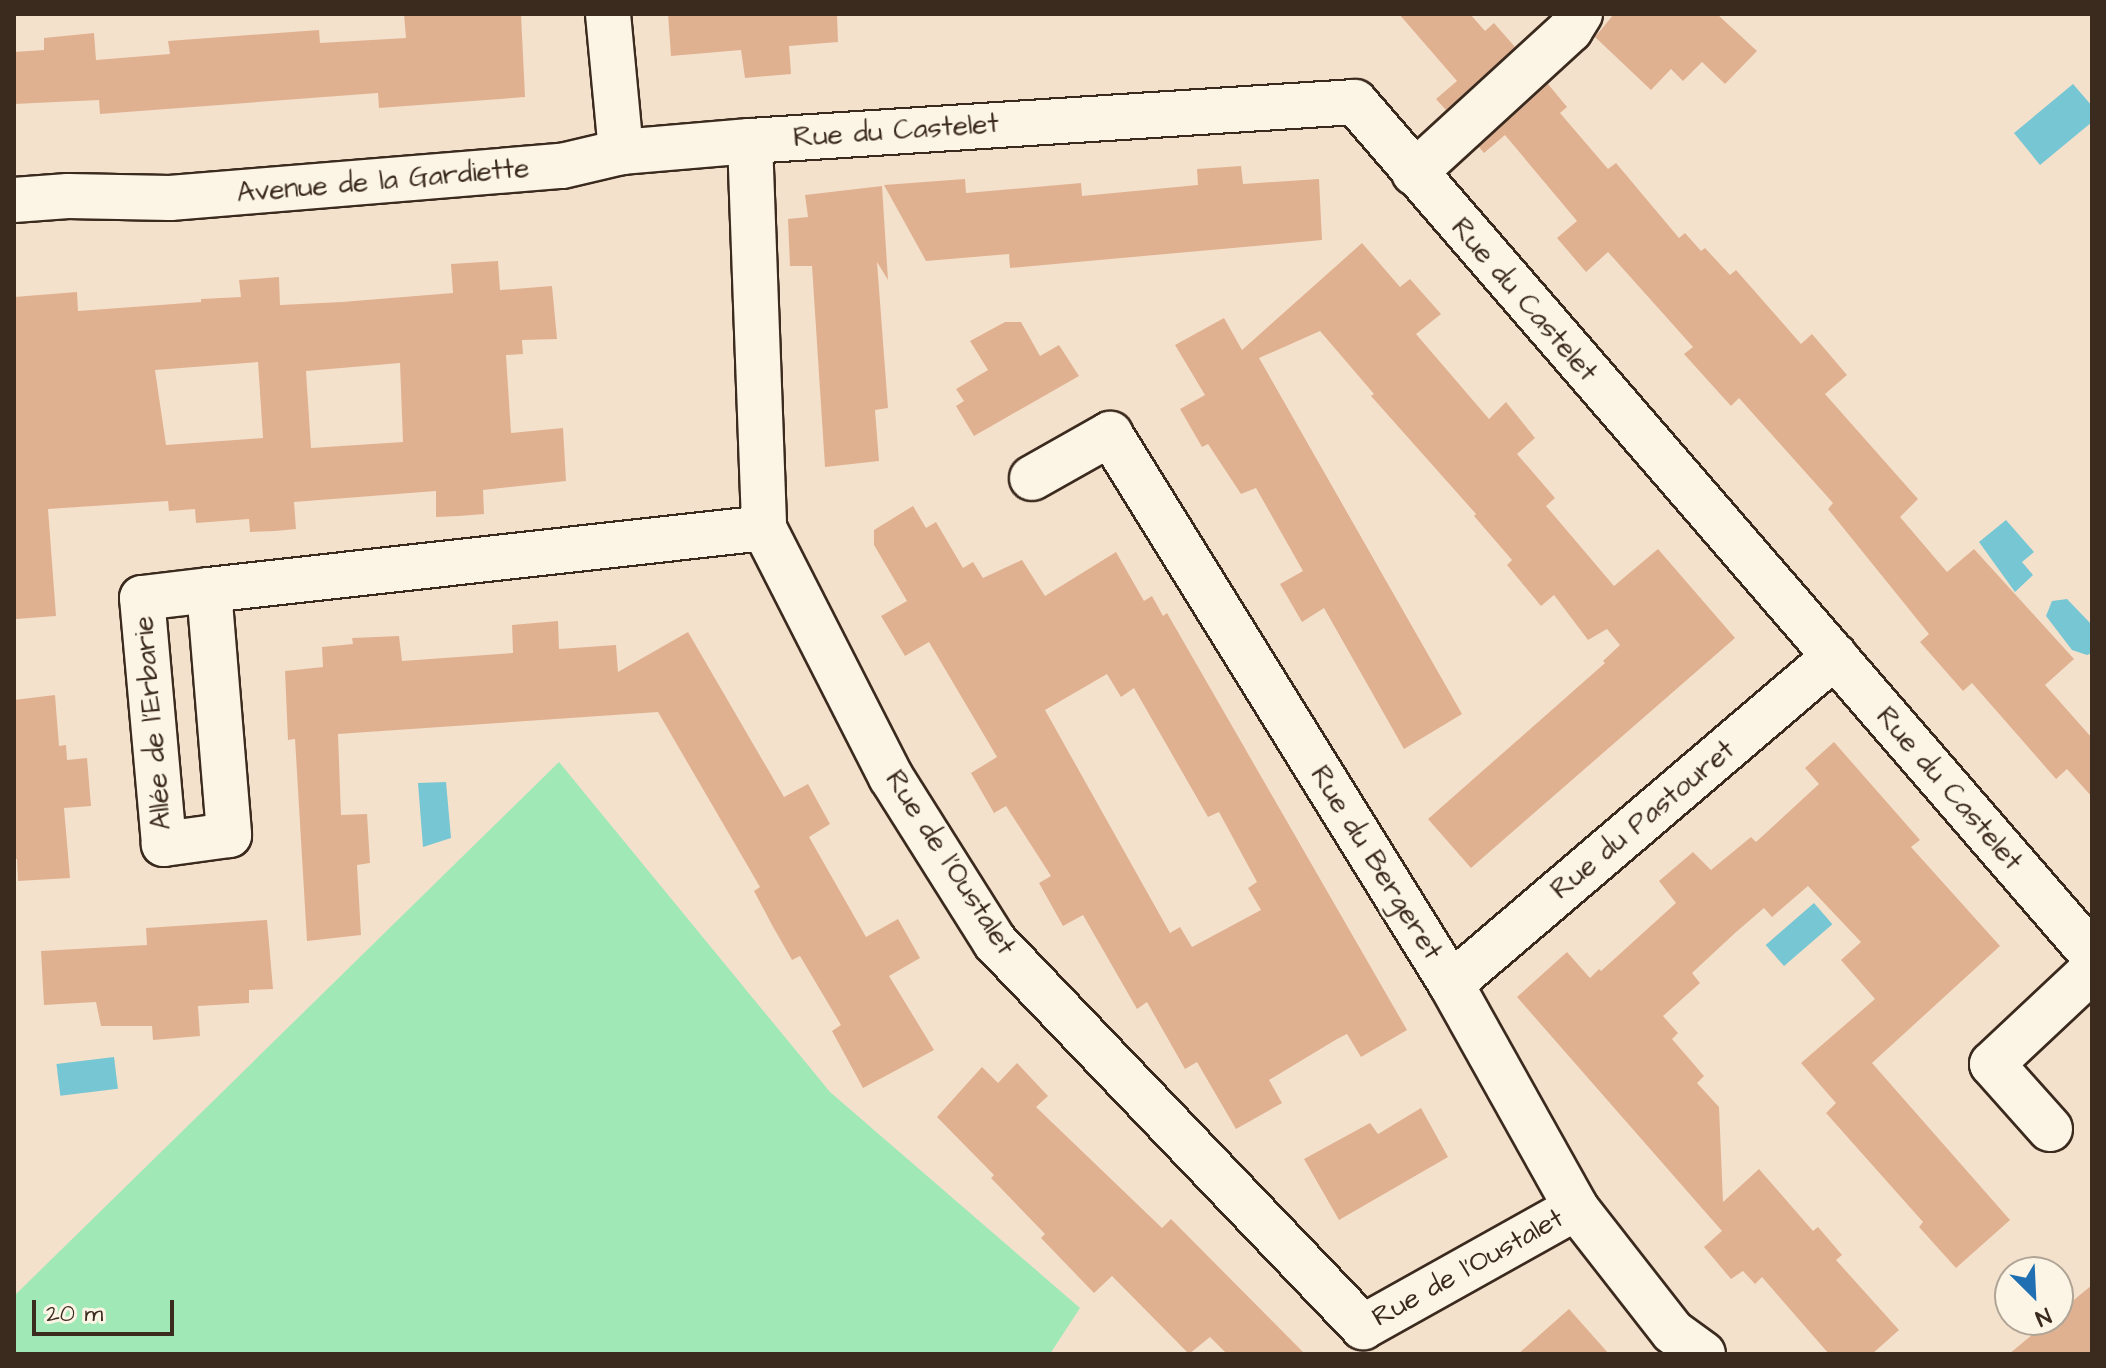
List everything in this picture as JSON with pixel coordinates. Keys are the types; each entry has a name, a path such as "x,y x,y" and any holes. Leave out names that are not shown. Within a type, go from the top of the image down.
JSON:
{"street":[{"path":"608,14 621,152"},
{"path":"1414,173 1570,30 1580,14"},
{"name":"Rue du Castelet","path":"750,141 1355,102 2092,954"},
{"name":"Avenue de la Gardiette","path":"14,200 68,196 170,198 562,166 621,152 750,141"},
{"name":"Rue de l'Oustalet","path":"750,141 764,528 891,777 995,942 1363,1327 1576,1208"},
{"name":"Rue du Bergeret","path":"1032,478 1110,434 1451,984 1576,1208 1673,1332 1703,1354"},
{"name":"Allée de l'Erbarie","path":"209,590 229,835 164,844 142,598 209,590 764,528"},
{"name":"Rue du Pastouret","path":"1451,984 1835,656"},
{"path":"2050,1129 1992,1064 2092,970"}],"green space":[{"path":"559,762 830,1092 1080,1308 1050,1354 14,1354 14,1296"}],"water":[{"path":"2073,84 2092,106 2092,122 2040,165 2014,133"},
{"path":"2006,520 2034,552 2022,562 2033,575 2015,592 1979,542"},
{"path":"2067,599 2092,625 2092,653 2087,655 2072,650 2046,616 2052,601"},
{"path":"446,782 451,838 423,847 418,783"},
{"path":"1814,903 1832,924 1784,966 1766,945"},
{"path":"114,1057 118,1089 60,1096 56,1064"}],"building":[{"path":"404,14 521,14 525,97 379,108 378,93 100,114 99,100 14,104 14,52 44,50 44,38 94,33 96,60 170,54 168,41 319,30 320,43 406,38"},
{"path":"668,14 837,14 838,42 789,46 791,74 745,78 741,50 671,56"},
{"path":"1399,14 1470,14 1485,31 1494,23 1515,47 1446,110 1436,99 1457,81"},
{"path":"1614,14 1717,14 1757,51 1725,84 1702,62 1683,81 1671,69 1651,90 1595,37"},
{"path":"1548,84 1567,107 1560,113 1608,169 1616,163 1679,238 1685,233 1701,251 1705,248 1730,275 1736,270 1801,344 1812,334 1847,375 1825,394 1918,499 1900,517 1947,572 1974,549 2074,659 2045,685 2092,738 2092,797 2067,769 2056,779 1972,683 1963,691 1920,642 1929,634 1828,509 1833,503 1739,398 1731,406 1684,354 1693,347 1608,252 1586,272 1557,238 1577,221 1505,135 1484,153 1479,147"},
{"path":"1241,166 1243,184 1319,179 1322,240 1010,268 1009,254 926,261 884,185 965,179 966,193 1081,183 1082,196 1198,185 1197,169"},
{"path":"882,186 888,280 877,262 888,408 875,410 879,461 825,467 812,266 790,266 788,219 808,217 805,195"},
{"path":"1362,243 1400,287 1410,279 1441,314 1416,334 1489,419 1506,402 1535,438 1517,454 1555,498 1546,506 1614,586 1658,549 1735,638 1471,868 1428,819 1605,663 1603,661 1620,645 1607,629 1588,640 1554,595 1541,606 1507,565 1512,560 1474,516 1476,514 1371,396 1374,394 1320,331 1259,358 1462,714 1404,749 1324,608 1302,622 1280,584 1303,571 1256,488 1241,494 1208,444 1202,447 1180,409 1205,395 1175,345 1224,318 1242,350"},
{"path":"498,261 500,290 552,286 557,339 522,340 523,354 506,355 511,433 563,428 566,481 483,490 484,514 459,516 436,517 436,491 294,502 296,529 275,531 250,532 249,519 196,523 195,509 169,511 168,501 48,509 56,616 16,619 14,297 77,292 78,311 201,302 201,299 241,297 239,280 279,277 280,305 342,302 453,293 451,264","holes":["258,362 263,438 166,445 155,370","400,363 403,442 311,448 306,371"]},
{"path":"1005,322 1021,322 1040,356 1059,345 1079,376 974,436 956,406 964,401 956,389 988,370 970,341"},
{"path":"913,506 926,528 936,522 963,568 973,562 983,578 1022,560 1045,596 1116,552 1144,601 1152,596 1163,616 1167,613 1407,1030 1361,1057 1347,1034 1337,1039 1269,1080 1282,1103 1236,1129 1197,1062 1185,1069 1147,1002 1137,1009 1083,915 1063,926 1039,883 1051,876 1006,806 994,813 971,773 997,757 929,642 905,656 881,616 907,601 874,545 874,530","holes":["1107,674 1121,697 1134,688 1208,817 1219,812 1257,882 1248,888 1261,910 1192,947 1180,927 1170,933 1045,710"]},
{"path":"558,621 559,649 616,645 618,672 688,632 784,797 808,784 830,824 809,837 866,937 898,919 920,958 889,976 934,1050 863,1088 832,1031 841,1025 800,956 792,960 754,891 760,887 658,712 338,734 341,815 367,814 370,863 357,865 361,935 307,941 295,739 288,740 285,671 323,667 322,647 353,644 352,638 399,636 402,661 513,653 512,625"},
{"path":"55,695 59,746 66,745 67,760 87,758 91,806 64,808 70,878 18,881 17,859 14,859 14,700"},
{"path":"1834,742 1920,840 1911,847 2000,946 1872,1063 2010,1220 1956,1268 1919,1227 1923,1222 1826,1113 1836,1103 1801,1063 1875,999 1841,960 1861,942 1808,886 1772,917 1764,908 1735,933 1692,973 1700,983 1663,1016 1678,1033 1672,1039 1704,1076 1697,1083 1719,1107 1723,1202 1759,1169 1813,1231 1818,1227 1842,1255 1836,1260 1899,1330 1872,1354 1829,1354 1762,1277 1755,1284 1743,1271 1731,1279 1704,1247 1722,1231 1517,997 1567,952 1590,978 1599,969 1601,971 1676,903 1659,881 1693,852 1711,870 1751,837 1756,842 1819,784 1805,768"},
{"path":"267,920 273,989 249,990 249,1003 198,1006 200,1036 153,1040 152,1026 101,1026 96,1002 44,1005 41,951 147,945 146,928"},
{"path":"1017,1063 1048,1096 1036,1107 1162,1228 1171,1219 1305,1354 1227,1354 1210,1337 1189,1354 1112,1276 1094,1293 1041,1238 1045,1234 991,1178 994,1175 937,1117 982,1067 998,1083"},
{"path":"1421,1108 1448,1157 1339,1220 1304,1159 1370,1123 1378,1134"},
{"path":"2092,1285 2092,1354 2009,1354 2031,1336 2074,1336 2074,1300"},
{"path":"1569,1309 1609,1354 1518,1354"}]}
